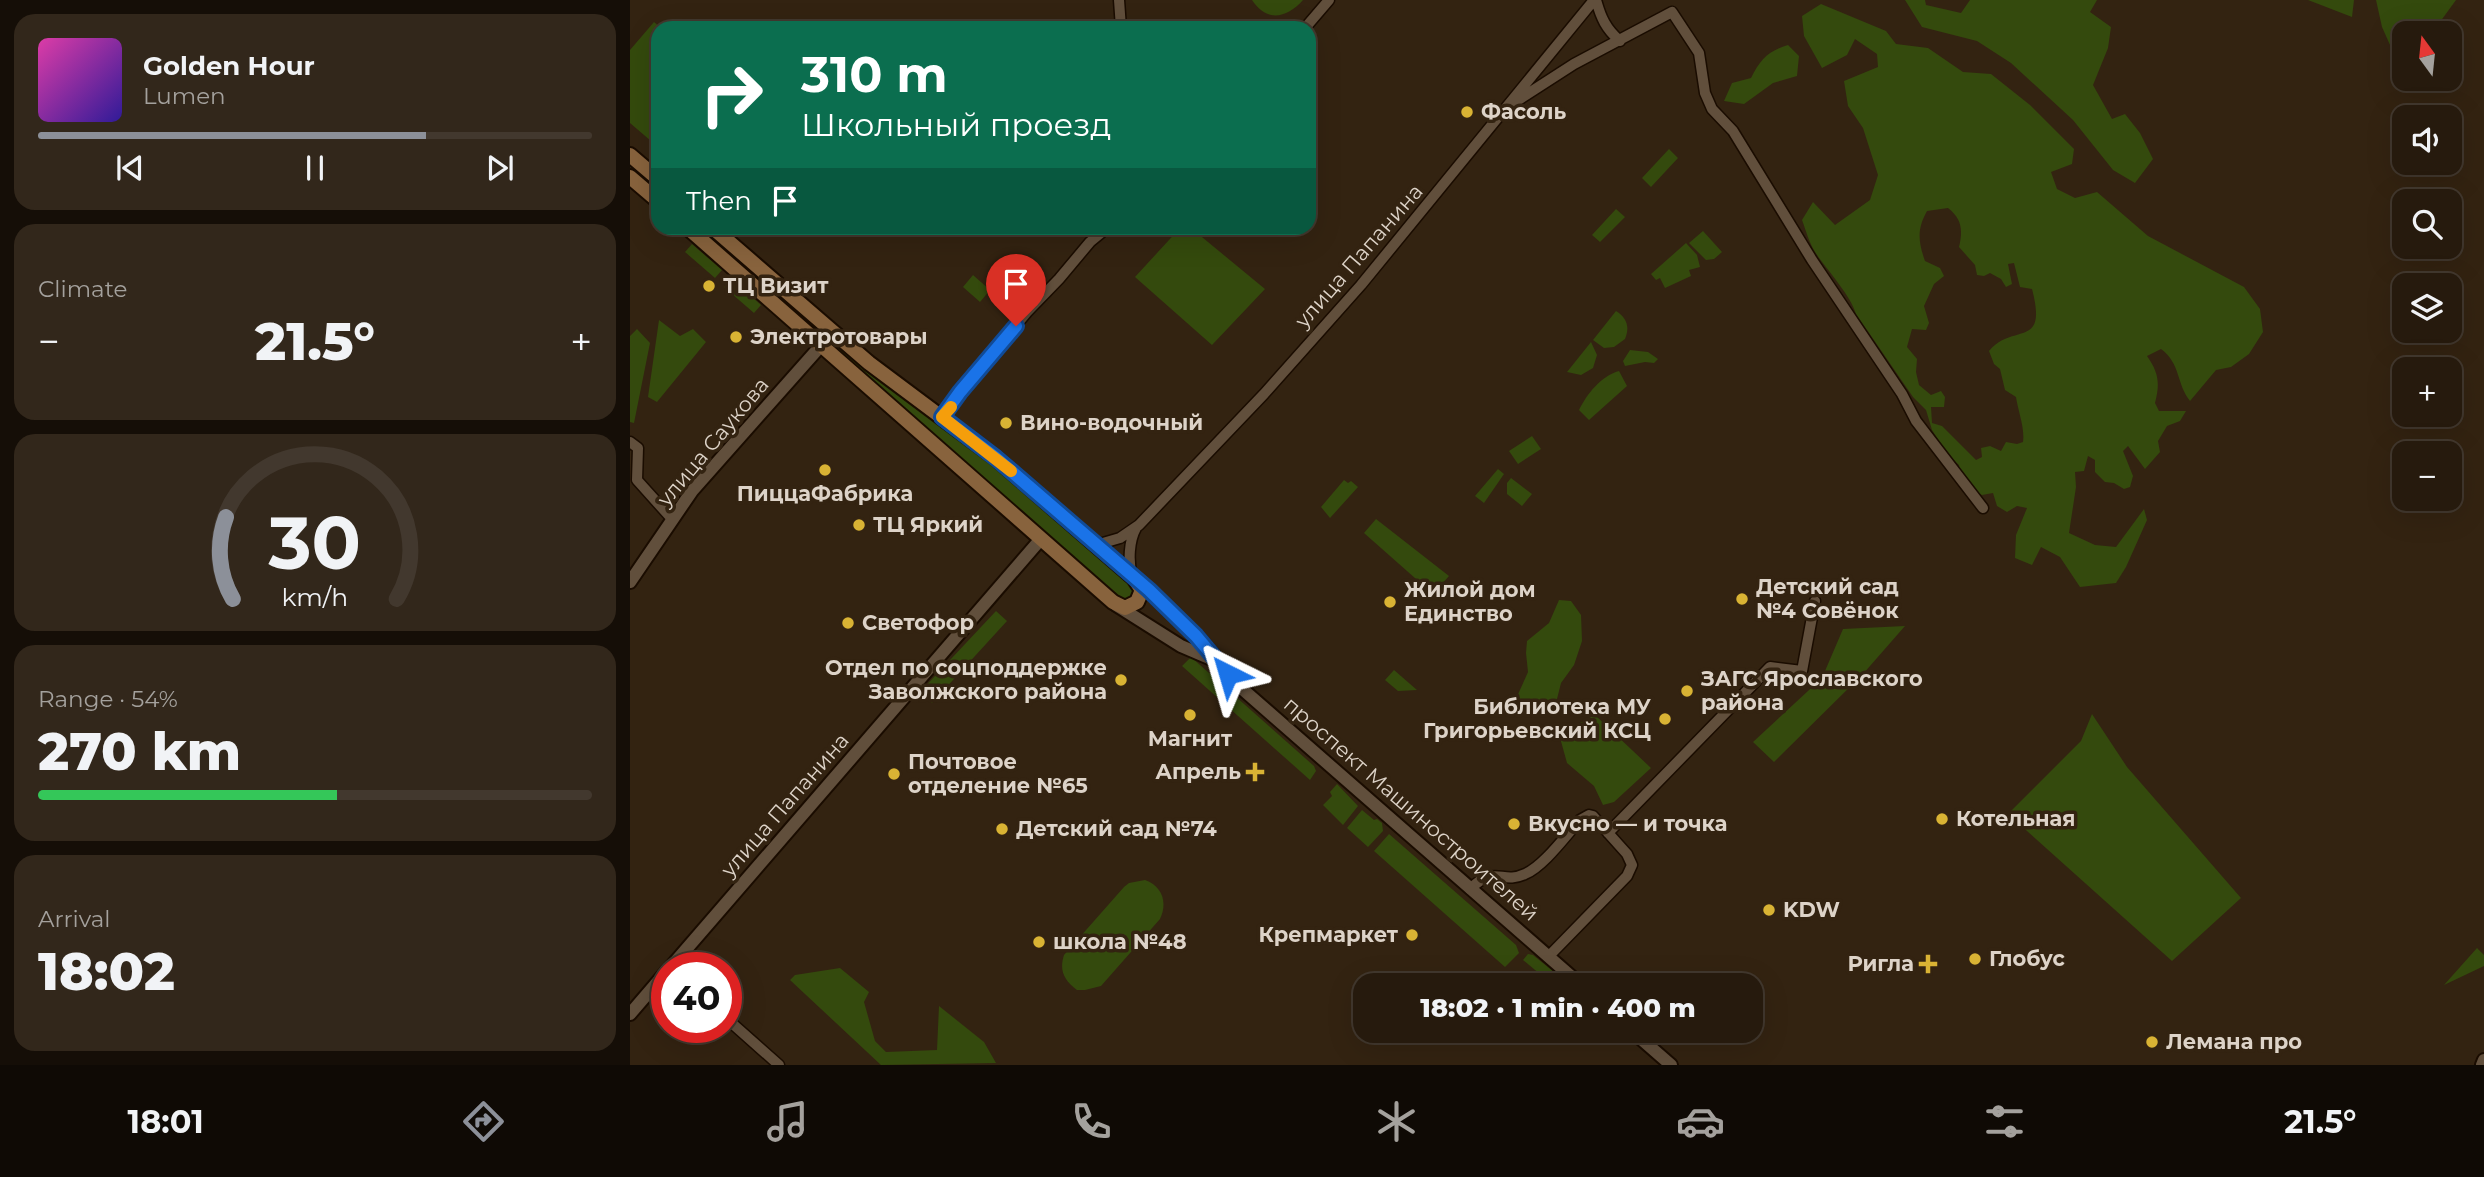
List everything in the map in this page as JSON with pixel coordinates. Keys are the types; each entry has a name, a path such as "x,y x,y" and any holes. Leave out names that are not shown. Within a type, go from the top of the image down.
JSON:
{"main road":[{"path":"630,155 651,173"},
{"path":"630,177 651,195"},
{"name":"проспект Машиностроителей","path":"696,235 1116,604"},
{"name":"проспект Машиностроителей","path":"721,235 893,382 996,458 1134,578"},
{"path":"879,396 893,382"},
{"path":"1116,604 1128,607 1139,600 1141,587 1134,578"}],"street":[{"path":"1119,0 1120,21"},
{"path":"1311,21 1329,0"},
{"path":"1584,0 1584,12"},
{"path":"1595,0 1601,19 1609,32 1620,41"},
{"name":"улица Папанина","path":"1096,545 1120,538 1139,525 1264,394 1361,285 1595,0"},
{"path":"1508,106 1574,65 1672,12 1699,53 1705,93 1712,109 1733,131 1812,260 1902,394 1916,421 1983,508"},
{"path":"942,417 1027,312 1098,235"},
{"name":"улица Саукова","path":"630,582 692,491 833,332"},
{"path":"630,442 638,448 637,480 672,519"},
{"name":"улица Папанина","path":"1134,578 1130,562 1132,539 1139,525"},
{"name":"улица Папанина","path":"684,952 1040,540"},
{"name":"проспект Машиностроителей","path":"1134,578 1187,626 1240,687 1567,973"},
{"path":"1608,833 1770,667 1802,671 1815,601"},
{"name":"проспект Машиностроителей","path":"1116,604 1181,646 1216,661"},
{"path":"1470,889 1485,876 1513,878 1529,873 1585,817 1593,816 1632,864 1627,876 1548,957"},
{"name":"улица Папанина","path":"630,1012 651,989"},
{"path":"742,1032 779,1065"},
{"path":"1646,1043 1671,1065"}],"green space":[{"path":"1252,0 1303,0 1284,14 1271,15"},
{"path":"1905,0 1925,0 1926,5 1961,13 1970,0 2097,0 2090,12 2111,27 2108,48 2093,85 2112,119 2125,114 2140,133 2153,159 2135,183 2113,170 2073,120 2011,63 1977,41 1922,27"},
{"path":"2308,0 2354,0 2352,17"},
{"path":"2376,0 2456,0 2441,21 2392,21 2392,50 2382,27"},
{"path":"1821,4 1886,31 1896,44 1928,48 1963,72 1991,74 2030,105 2074,149 2072,164 2051,172 2057,189 2075,198 2097,192 2148,236 2244,287 2260,309 2263,332 2249,354 2231,367 2216,370 2190,401 2167,355 2161,349 2147,356 2157,379 2155,403 2159,411 2186,411 2180,421 2167,426 2158,441 2160,452 2145,469 2128,446 2123,451 2133,476 2130,487 2124,489 2114,483 2105,482 2095,472 2095,460 2088,456 2084,471 2075,472 2076,487 2069,533 2095,545 2116,547 2144,509 2147,520 2116,583 2080,587 2060,557 2041,547 2032,565 2015,558 2016,535 2027,508 2017,506 2007,512 1997,506 1993,493 1982,495 1969,490 1961,478 1959,465 1947,454 1932,430 1926,410 1913,397 1813,248 1802,220 1813,202 1835,225 1870,200 1878,175 1863,128 1848,106 1844,81 1878,67 1877,54 1855,39 1847,55 1822,68 1804,36 1802,16","holes":["1948,208 1960,225 1959,247 1975,265 1977,275 1990,273 2001,279 2006,287 2012,284 2008,264 2014,263 2020,287 2032,289 2036,308 2032,328 1998,343 1989,351 1994,364 2000,369 2005,390 2016,397 2023,442 2006,442 2001,451 1990,446 1981,448 1982,457 1976,460 1942,426 1932,423 1931,407 1944,407 1945,397 1941,391 1931,395 1919,385 1917,359 1907,347 1912,329 1926,330 1929,323 1924,306 1934,284 1944,276 1940,268 1925,261 1920,241 1921,224 1927,211"]},
{"path":"651,26 651,141 630,123 630,50"},
{"path":"1788,45 1799,56 1797,76 1773,83 1744,104 1724,101 1732,83 1751,78 1765,57"},
{"path":"1669,149 1678,158 1651,187 1642,178"},
{"path":"1616,209 1625,217 1600,242 1592,235"},
{"path":"1703,231 1722,252 1714,259 1706,260 1689,243"},
{"path":"706,235 712,235 815,325 812,328"},
{"path":"1174,235 1199,235 1265,289 1212,345 1135,277"},
{"path":"1686,243 1697,255 1700,267 1689,270 1691,276 1665,288 1660,278 1656,280 1651,274"},
{"path":"692,244 722,270 715,278 685,252"},
{"path":"973,275 990,290 980,302 963,287"},
{"path":"732,279 761,305 754,313 724,287"},
{"path":"1616,311 1626,323 1625,339 1614,347 1604,348 1593,340"},
{"path":"659,320 680,336 693,329 706,342 657,402 648,397"},
{"path":"637,329 650,343 634,423 630,422 630,336"},
{"path":"1591,342 1597,355 1593,368 1581,375 1567,372"},
{"path":"840,346 889,387 992,463 1134,587 1135,594 1129,601 1121,601 837,350"},
{"path":"1630,350 1648,352 1658,359 1654,363 1625,366 1623,361"},
{"path":"1619,371 1627,386 1589,420 1579,410 1582,404 1601,381"},
{"path":"1532,436 1541,449 1518,464 1509,451"},
{"path":"1498,469 1504,474 1484,503 1475,496"},
{"path":"1511,478 1532,494 1522,506 1507,494 1507,483"},
{"path":"1344,480 1348,483 1351,481 1358,487 1330,518 1321,507"},
{"path":"1376,519 1449,576 1433,594 1364,533"},
{"path":"1559,600 1571,601 1581,615 1582,641 1574,665 1561,683 1557,699 1549,708 1524,713 1515,701 1528,672 1527,641 1549,623"},
{"path":"996,611 1007,621 932,703 920,692"},
{"path":"1905,626 1863,674 1774,762 1753,742 1822,678 1843,629"},
{"path":"1191,657 1314,766 1316,771 1310,780 1182,666"},
{"path":"1394,670 1417,690 1398,691 1385,680"},
{"path":"2092,714 2127,767 2241,898 2172,961 2008,814 2081,741"},
{"path":"1595,715 1651,768 1614,802 1603,805 1594,786 1567,763 1559,734"},
{"path":"1337,784 1358,806 1343,825 1323,805 1332,796 1330,792"},
{"path":"1362,810 1382,823 1383,831 1368,847 1347,828"},
{"path":"1389,834 1516,945 1519,953 1505,967 1374,851"},
{"path":"1145,880 1156,886 1162,895 1160,919 1101,986 1077,990 1064,975 1064,955 1124,887 1129,883"},
{"path":"2477,948 2484,955 2484,966 2444,985"},
{"path":"1528,954 1533,955 1555,973 1539,973 1523,960"},
{"path":"840,968 869,992 864,1002 875,1041 886,1052 937,1050 939,1006 984,1042 996,1063 881,1065 790,980 795,975"}],"slow traffic":[{"path":"951,407 942,417 1011,471"}],"place":[{"name":"Фасоль","path":"1467,112"},
{"name":"ТЦ Визит","path":"709,286"},
{"name":"Электротовары","path":"736,337"},
{"name":"Вино-водочный","path":"1006,423"},
{"name":"ПиццаФабрика","path":"825,470"},
{"name":"ТЦ Яркий","path":"859,525"},
{"name":"Детский сад №4 Совёнок","path":"1742,599"},
{"name":"Жилой дом Единство","path":"1390,602"},
{"name":"Светофор","path":"848,623"},
{"name":"Отдел по соцподдержке Заволжского района","path":"1121,680"},
{"name":"ЗАГС Ярославского района","path":"1687,691"},
{"name":"Магнит","path":"1190,715"},
{"name":"Библиотека МУ Григорьевский КСЦ","path":"1665,719"},
{"name":"Апрель","path":"1255,772"},
{"name":"Почтовое отделение №65","path":"894,774"},
{"name":"Котельная","path":"1942,819"},
{"name":"Вкусно — и точка","path":"1514,824"},
{"name":"Детский сад №74","path":"1002,829"},
{"name":"KDW","path":"1769,910"},
{"name":"Крепмаркет","path":"1412,935"},
{"name":"школа №48","path":"1039,942"},
{"name":"Глобус","path":"1975,959"},
{"name":"Ригла","path":"1928,964"},
{"name":"Лемана про","path":"2152,1042"}],"route":[{"path":"1016,326 942,417 996,458 1149,590 1196,636 1228,674"}]}
